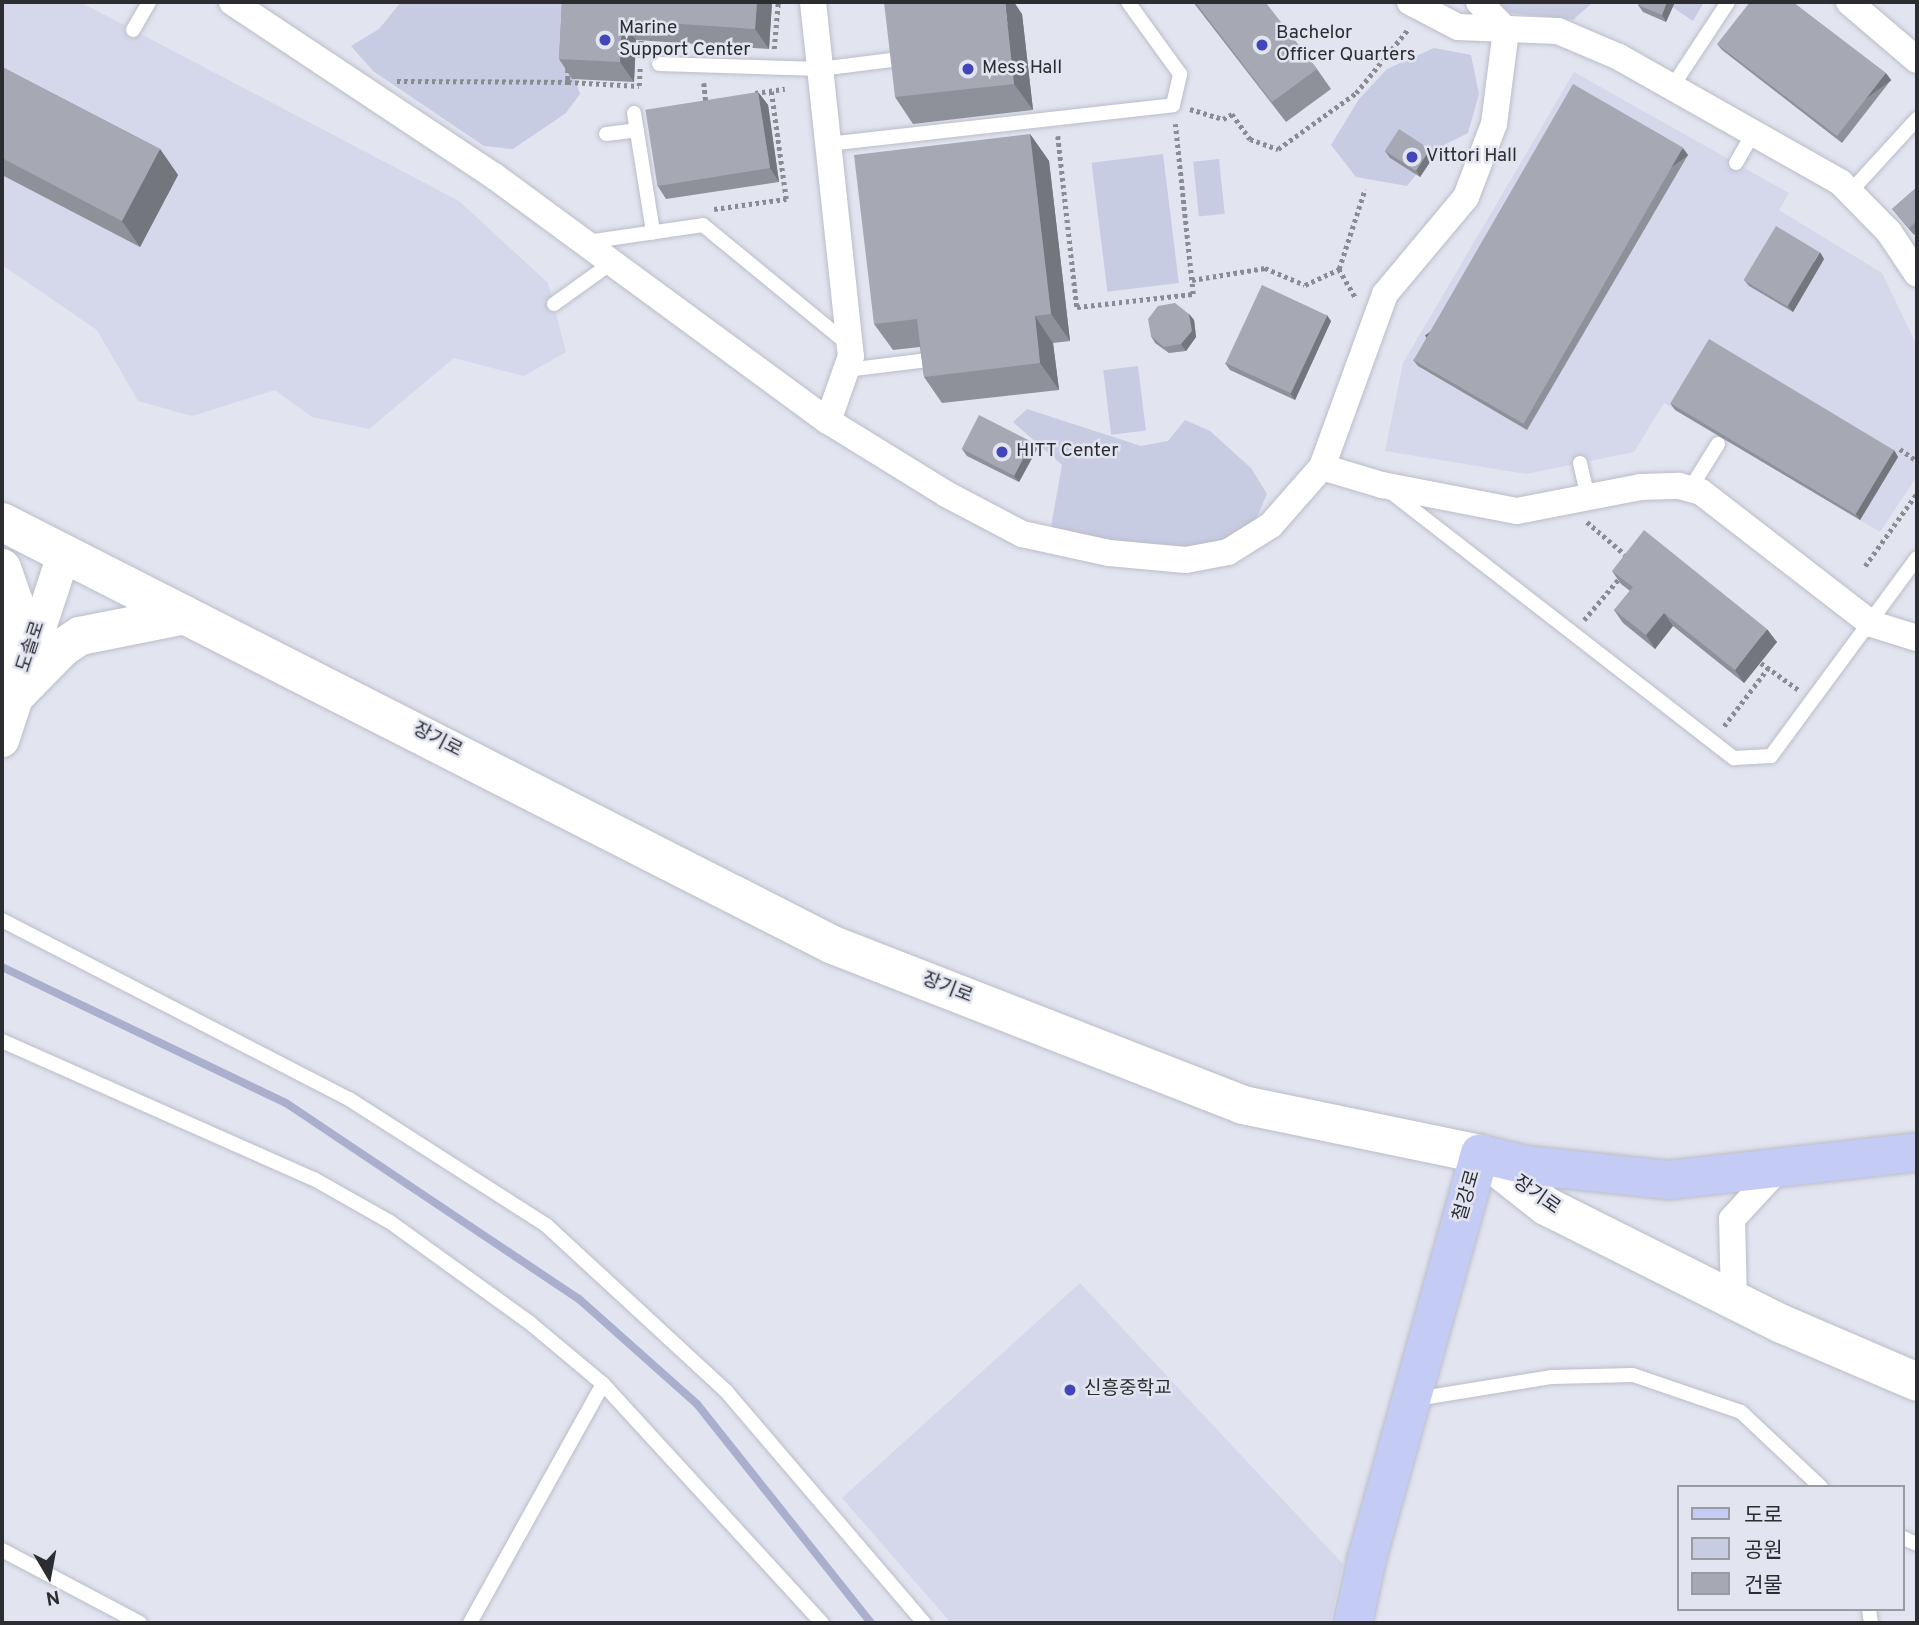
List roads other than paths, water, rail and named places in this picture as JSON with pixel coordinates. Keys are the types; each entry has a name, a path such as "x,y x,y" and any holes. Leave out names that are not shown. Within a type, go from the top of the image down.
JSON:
{"main road":[{"name":"장기로","path":"2,522 834,945 1243,1105 1480,1154 1546,1206 1734,1300 1917,1382"},
{"path":"2,568 14,602 16,695"},
{"path":"16,695 62,648 80,636 185,615"},
{"name":"철강로","path":"1353,1623 1411,1400 1480,1154 1526,1165 1669,1180 1917,1152"}],"street":[{"path":"232,2 587,242 828,421 946,495 1022,534 1122,554 1186,560 1228,552 1271,525 1322,467 1385,294 1466,197 1494,124 1506,30"},
{"path":"813,2 848,357 828,421"},
{"path":"1479,2 1506,30"},
{"path":"1849,2 1917,60"},
{"path":"1417,5 1458,27 1558,31 1619,57 1850,192 1889,232 1917,274"},
{"path":"1322,467 1382,485 1517,511 1641,487 1701,492 1872,624 1917,638"},
{"name":"도솔로","path":"2,740 63,554"},
{"path":"1734,1300 1732,1219 1780,1167"}],"lane":[{"path":"133,30 149,2"},
{"path":"828,145 1173,105 1180,74 1128,2"},
{"path":"1672,87 1728,2"},
{"path":"659,64 773,67 821,76 899,59"},
{"path":"635,113 653,232"},
{"path":"1850,192 1917,119"},
{"path":"606,134 637,130"},
{"path":"1736,163 1753,133"},
{"path":"587,242 703,225 848,357 929,360"},
{"path":"554,304 614,261"},
{"path":"1690,489 1718,444"},
{"path":"1580,463 1588,497"},
{"path":"1382,485 1734,758 1771,756 1872,624 1917,558"},
{"path":"2,920 349,1099 545,1225 726,1391 924,1623"},
{"path":"2,1041 314,1179 390,1222 530,1323 603,1384 822,1623"},
{"path":"1411,1400 1552,1377 1633,1375 1741,1412 1819,1485"},
{"path":"470,1623 603,1384"},
{"path":"2,1550 140,1623"}],"waterway":[{"path":"2,967 286,1103 579,1299 697,1404 871,1623"}],"place":[{"name":"Marine Support Center","path":"605,40"},
{"name":"Bachelor Officer Quarters","path":"1262,45"},
{"name":"Mess Hall","path":"968,69"},
{"name":"Vittori Hall","path":"1412,157"},
{"name":"HITT Center","path":"1002,452"},
{"name":"신흥중학교","path":"1070,1390"}]}
